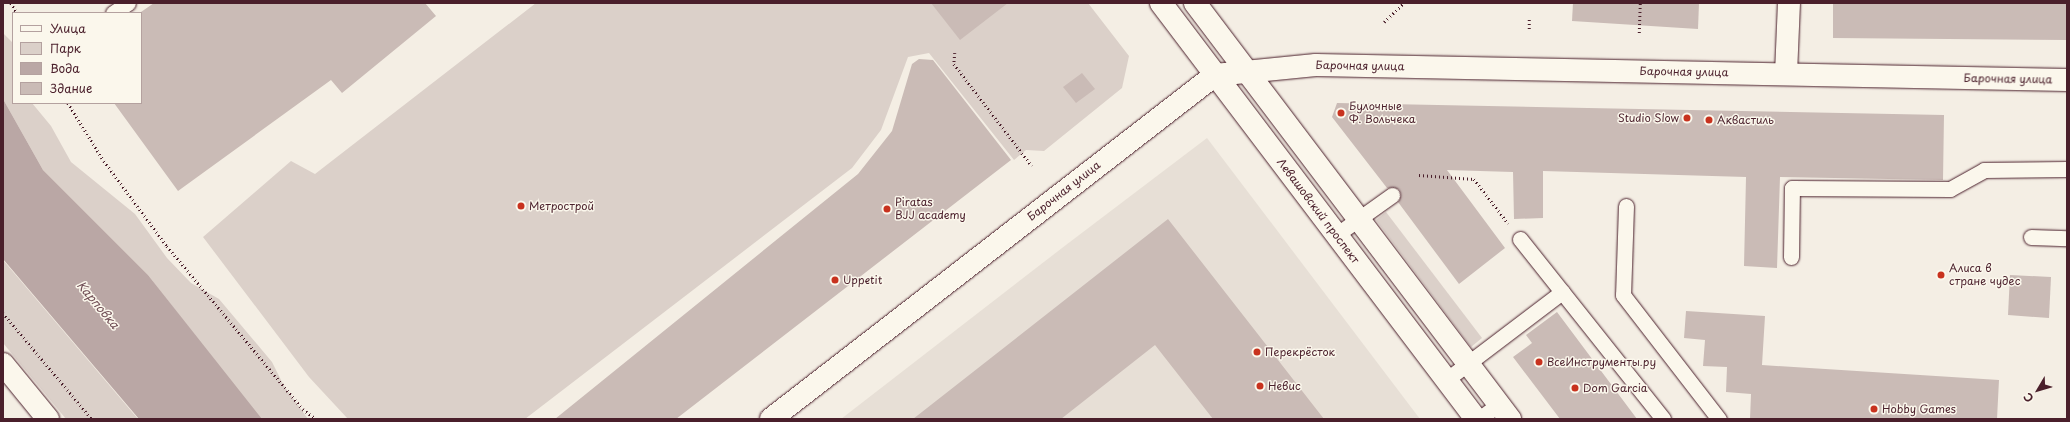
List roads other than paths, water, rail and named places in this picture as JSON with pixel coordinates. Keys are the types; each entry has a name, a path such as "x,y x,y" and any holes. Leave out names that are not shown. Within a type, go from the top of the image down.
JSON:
{"street":[{"name":"Левашовский проспект","path":"1161,3 1476,419"},
{"path":"1195,3 1504,412"},
{"path":"1786,74 1788,3"},
{"name":"Барочная улица","path":"771,419 1215,75 1246,70 1316,65 2067,80"},
{"path":"3,364 48,419"}],"lane":[{"path":"115,12 128,3"},
{"path":"1791,257 1792,188 1950,189 1984,170 2067,169"},
{"path":"1336,235 1392,195"},
{"path":"1626,206 1623,295 1719,419"},
{"path":"2031,237 2067,238"},
{"path":"1520,239 1662,418"},
{"path":"1446,380 1562,292"},
{"path":"1479,419 1504,412"}],"water":[{"name":"Карповка","path":"3,99 43,170 148,275 262,419 139,419 3,259"}],"place":[{"name":"Булочные Ф. Вольчека","path":"1341,113"},
{"name":"Studio Slow","path":"1687,118"},
{"name":"Аквастиль","path":"1709,120"},
{"name":"Метрострой","path":"521,206"},
{"name":"Piratas BJJ academy","path":"887,209"},
{"name":"Алиса в стране чудес","path":"1941,275"},
{"name":"Uppetit","path":"835,280"},
{"name":"Перекрёсток","path":"1257,352"},
{"name":"ВсеИнструменты.ру","path":"1539,362"},
{"name":"Невис","path":"1260,386"},
{"name":"Dom Garcia","path":"1575,388"},
{"name":"Hobby Games","path":"1874,409"}]}
